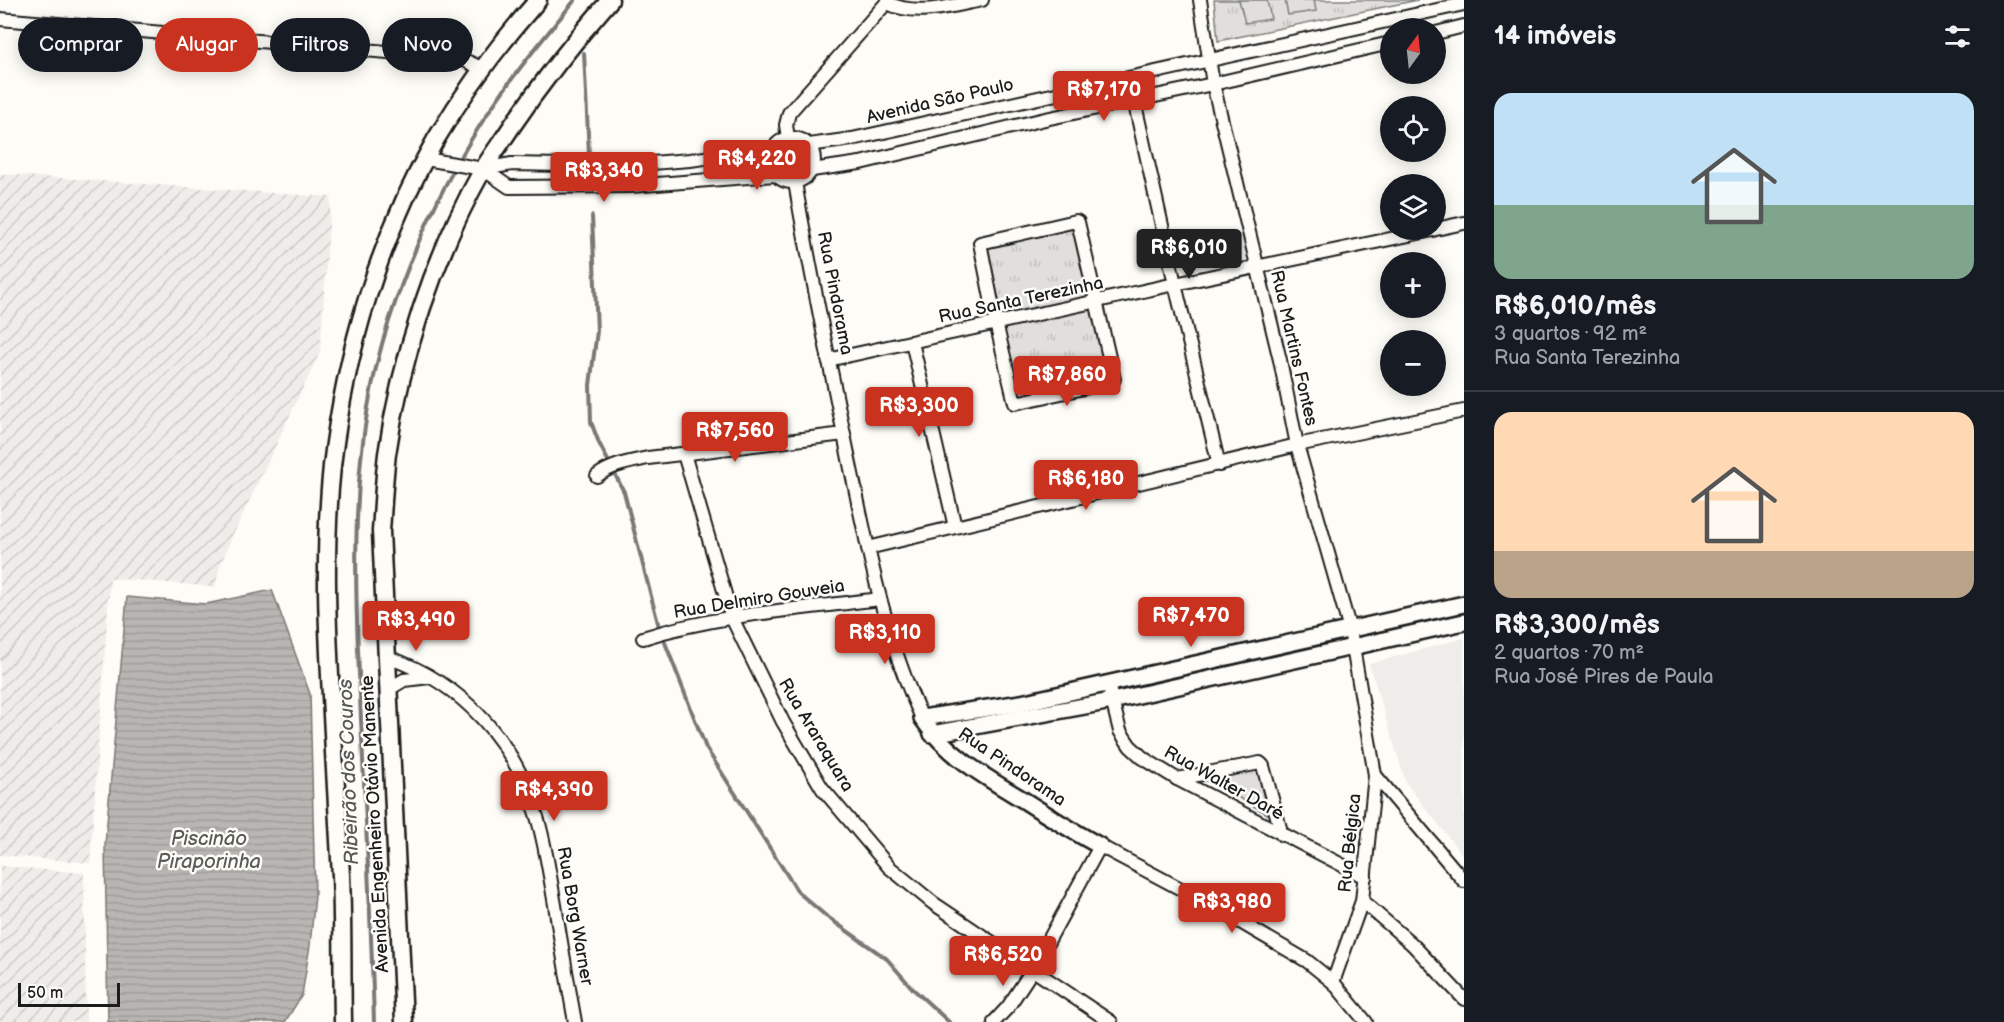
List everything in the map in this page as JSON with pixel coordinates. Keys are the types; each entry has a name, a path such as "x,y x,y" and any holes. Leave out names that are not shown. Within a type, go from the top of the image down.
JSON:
{"main road":[{"name":"Avenida Engenheiro Otávio Manente","path":"343,1022 341,878 327,599 332,467 344,388 373,282 401,209 426,159 448,120 483,69 538,0"},
{"name":"Avenida Engenheiro Otávio Manente","path":"404,1022 381,531 387,454 393,422 407,359 430,284 469,196 478,168 550,72 610,0"}],"street":[{"path":"788,138 786,125 789,113 888,1 904,9 924,10 982,0"},
{"name":"Rua Martins Fontes","path":"1200,0 1214,84 1280,360 1297,445 1353,646"},
{"name":"Avenida São Paulo","path":"809,146 852,139 1209,61 1440,5 1464,4"},
{"path":"0,20 446,57 464,60 483,69"},
{"path":"1446,30 1464,26"},
{"path":"1307,39 1314,60"},
{"path":"812,170 860,163 1012,126 1214,84 1380,45"},
{"path":"1134,100 1175,284 1219,465"},
{"path":"1007,104 1012,126"},
{"path":"788,138 803,141 809,146 815,160 812,170 805,178 795,182 784,181 775,175 769,160 775,145 788,138"},
{"path":"426,159 478,168 512,165 613,166 771,152"},
{"path":"478,168 509,187 621,187 775,175"},
{"name":"Rua Pindorama","path":"795,182 828,360 880,599 906,679 922,718 932,734 955,756 985,777 1100,846 1277,942 1307,961 1333,981 1366,1022"},
{"path":"1074,221 1078,222 1096,302 1114,381 1017,404 1014,402 980,243 1074,221"},
{"name":"Rua Santa Terezinha","path":"1446,227 1464,223"},
{"name":"Rua Santa Terezinha","path":"828,360 1381,240"},
{"path":"912,342 955,527"},
{"path":"868,548 1297,445 1464,411"},
{"path":"600,473 621,464 648,458 844,434"},
{"name":"Rua Araraquara","path":"684,454 732,618 783,722 822,788 889,867 933,903 1111,1022"},
{"name":"Rua Delmiro Gouveia","path":"647,637 677,628 732,618 880,599"},
{"path":"922,718 1022,703 1464,604"},
{"path":"932,734 1112,701 1464,622"},
{"path":"1353,646 1375,775 1464,881"},
{"name":"Rua Borg Warner","path":"387,657 432,677 465,701 481,716 505,748 527,788 542,837 575,1022"},
{"path":"389,689 404,680 432,677"},
{"name":"Rua Walter Daré","path":"1108,684 1120,731 1143,759 1282,835 1365,877"},
{"path":"1177,779 1257,763 1262,764 1282,835"},
{"name":"Rua Bélgica","path":"1333,981 1362,901 1375,775"},
{"path":"994,1022 1008,1007 1033,969 1100,846"},
{"path":"1362,901 1412,944 1464,999"}],"shaded area":[{"path":"0,174 331,197 320,352 232,537 220,565 215,587 110,578 90,863 0,855"},
{"path":"1464,638 1464,857 1406,783 1369,664"},
{"path":"0,866 84,873 86,1022 0,1022"}],"green space":[{"path":"1214,0 1418,0 1218,41"},
{"path":"1239,0 1267,0 1271,19 1245,23"},
{"path":"1285,0 1314,0 1316,11 1288,15"},
{"path":"1073,225 1106,376 1018,397 988,246"},
{"path":"1258,770 1267,814 1208,780"}],"water":[{"name":"Piscinão Piraporinha","path":"272,590 310,694 315,896 302,995 285,1022 108,1022 105,845 127,597 206,604"}],"waterway":[{"name":"Ribeirão dos Couros","path":"374,1022 356,568 360,468 375,369 409,265 446,184 502,93 575,0"},
{"path":"584,53 589,155"},
{"path":"592,216 597,331 590,385 591,422 624,492 659,627 706,748 798,892 826,916 887,959 913,989 949,1022"}]}
